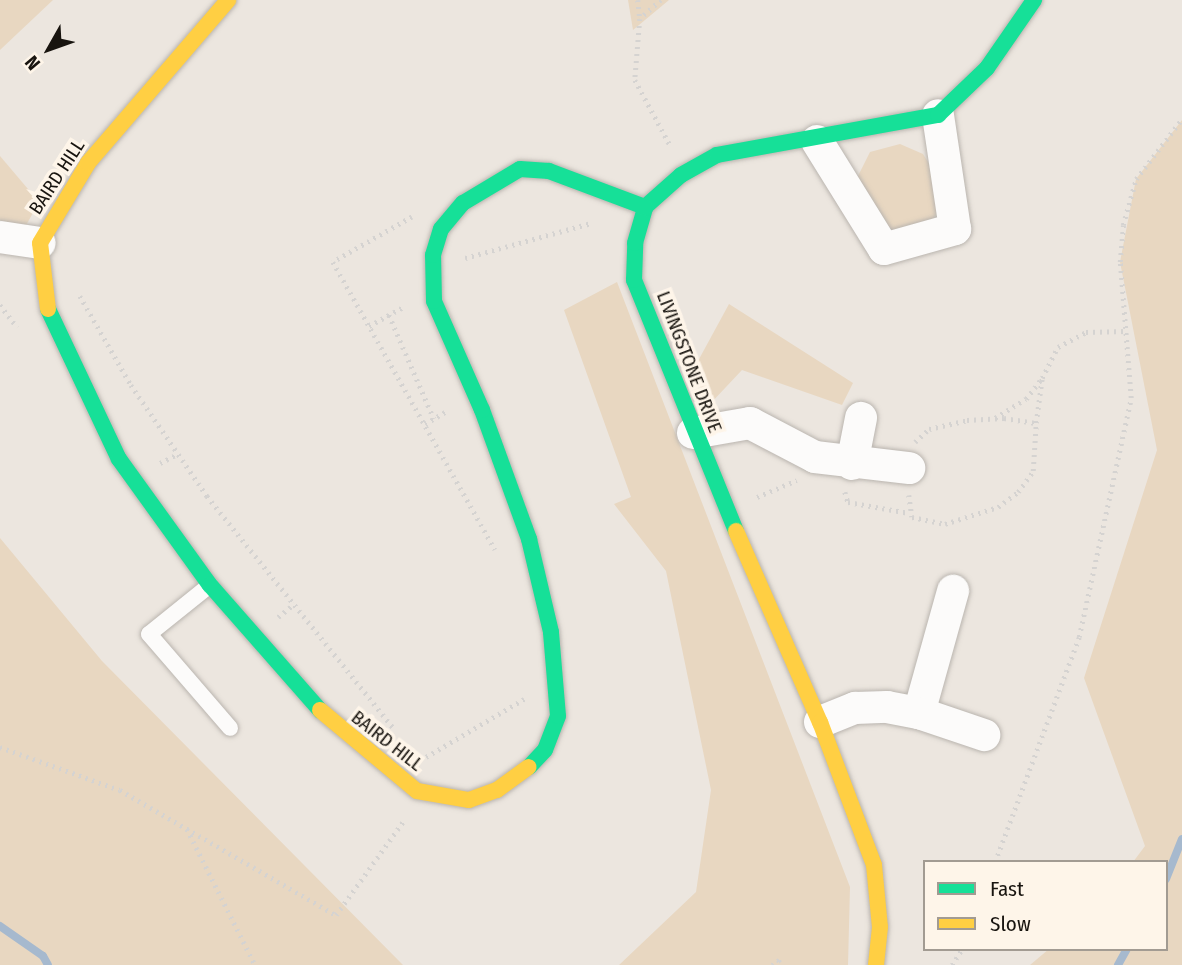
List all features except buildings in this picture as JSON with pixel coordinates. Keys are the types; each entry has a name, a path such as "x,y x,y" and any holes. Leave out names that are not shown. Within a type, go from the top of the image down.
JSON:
{"street":[{"name":"BAIRD HILL","path":"228,0 88,163 40,243 41,280 51,322 119,459 211,585 328,720 417,792 469,800 523,775 545,750 558,716 551,632 529,539 482,410 434,301 433,266 440,229"},
{"path":"440,229 463,203 520,169 549,171 645,207 681,175 717,155 817,141 938,116 987,68 1034,0"},
{"path":"817,141 884,248 955,229 938,116"},
{"name":"LIVINGSTONE DRIVE","path":"645,207 635,243 634,280 694,433 820,722 874,865 880,927 876,965"},
{"path":"0,237 40,243"},
{"path":"844,463 861,418"},
{"path":"694,433 750,423 815,457 844,463 909,468"},
{"path":"919,713 953,591"},
{"path":"820,722 855,708 919,713 984,735"}],"lane":[{"path":"211,585 149,634 230,729"}],"path":[{"path":"638,0 640,19 635,80 681,175"},
{"path":"640,19 661,0"},
{"path":"996,860 1079,637 1131,398 1120,262 1123,225 1136,179 1182,119"},
{"path":"433,266 611,217 628,200"},
{"path":"440,229 410,216 333,262 497,552"},
{"path":"78,293 131,385 206,496 400,735"},
{"path":"389,315 434,419"},
{"path":"995,418 1026,399 1042,378 1058,346 1086,332 1126,331"},
{"path":"844,463 848,502 909,513 945,524 998,507 1018,492 1033,471 1042,378"},
{"path":"408,394 417,381"},
{"path":"909,513 909,468 914,443 929,429 995,418 1036,423"},
{"path":"761,496 794,484"},
{"path":"396,776 554,681"},
{"path":"0,747 120,790 336,915 400,829 417,792"},
{"path":"186,827 255,965"},
{"path":"772,965 779,960 780,965"}],"shaded area":[{"path":"0,0 53,0 0,50"},
{"path":"628,0 669,0 633,30"},
{"path":"1182,120 1182,965 1030,965 1047,951 1168,951 1168,860 1134,860 1145,846 1084,678 1157,450 1120,262 1136,179"},
{"path":"900,144 923,154 933,170 937,212 932,222 898,232 887,229 854,184 870,152"},
{"path":"0,156 39,202 24,229 0,227"},
{"path":"617,282 850,887 848,965 619,965 696,892 711,790 666,571 614,504 631,497 564,310"},
{"path":"729,304 853,383 842,405 742,370 710,404 692,372"},
{"path":"0,538 102,661 403,965 0,965"}],"waterway":[{"path":"1168,874 1182,839"},
{"path":"0,926 43,956 48,965"},
{"path":"1118,965 1126,951"}],"traffic: fast":[{"path":"736,531 634,280 635,243 645,207 681,175 717,155 938,115 987,68 1034,0"},
{"path":"529,767 545,750 558,716 551,632 529,539 482,410 434,301 433,255 441,229 463,203 520,169 549,171 645,207"},
{"path":"48,309 119,459 210,585 320,710"}],"traffic: slow":[{"path":"48,309 40,243 88,163 228,0"},
{"path":"736,531 820,722 874,865 880,927 876,965"},
{"path":"320,710 417,791 469,800 497,790 529,767"}]}
